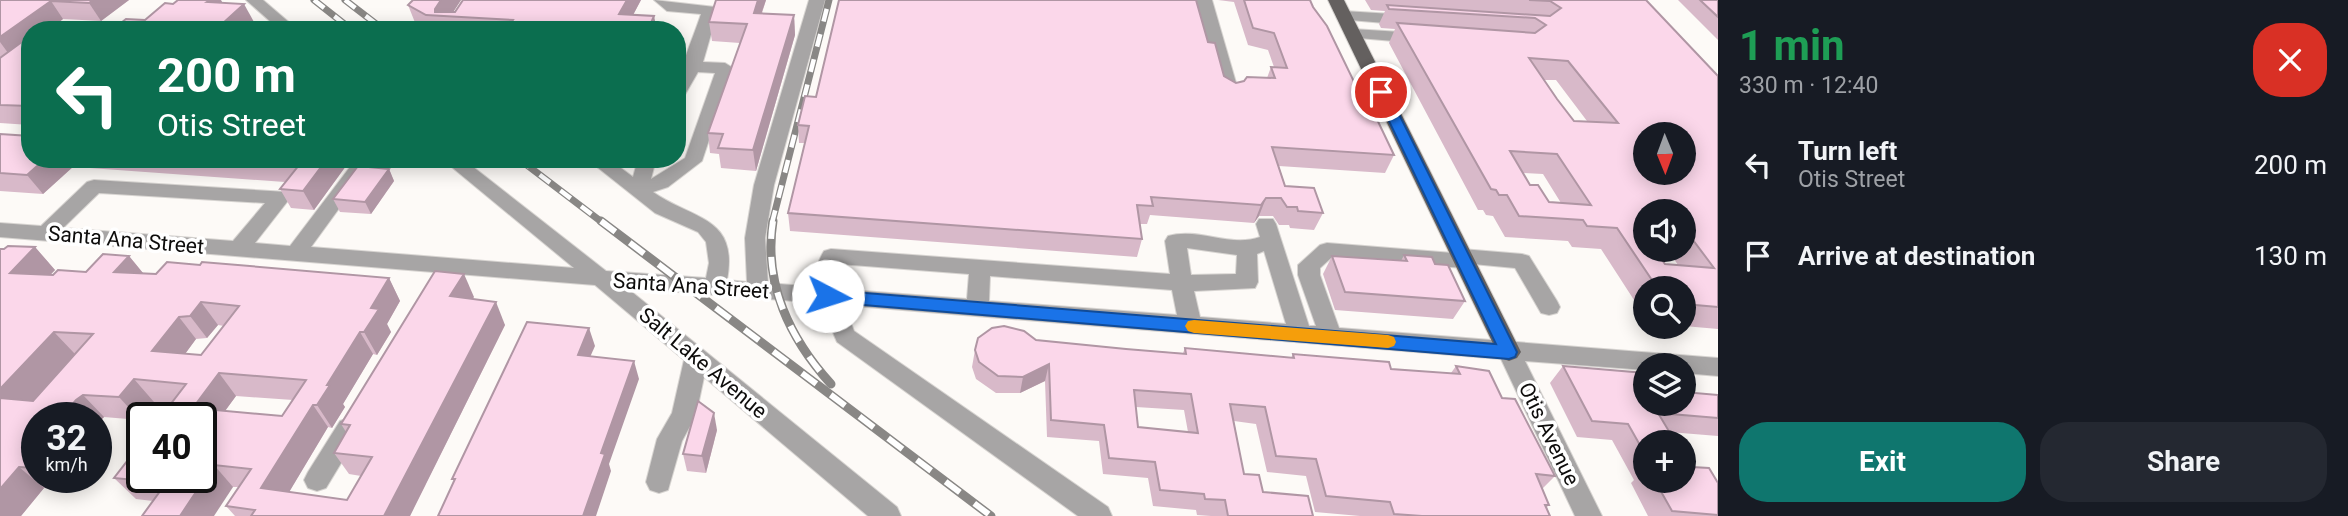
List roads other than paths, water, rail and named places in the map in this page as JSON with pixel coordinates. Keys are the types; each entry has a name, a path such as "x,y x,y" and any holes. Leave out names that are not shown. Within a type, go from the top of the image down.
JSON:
{"main road":[{"path":"1336,0 1509,352"}],"street":[{"path":"254,0 279,21"},
{"path":"662,0 672,8 710,10 694,67 686,80"},
{"path":"758,291 755,238 764,185 817,0"},
{"path":"1204,0 1230,93"},
{"path":"1344,16 1427,21"},
{"path":"1353,34 1432,39"},
{"path":"686,166 693,161 725,68 694,67"},
{"path":"295,254 359,168"},
{"name":"Salt Lake Avenue","path":"462,168 602,279 888,516"},
{"path":"609,168 663,208 705,227 716,241 720,263 715,288"},
{"path":"639,189 645,168"},
{"path":"639,189 662,183 683,168"},
{"path":"45,234 94,186 280,197 238,250"},
{"name":"Santa Ana Street","path":"0,230 1718,367"},
{"path":"1189,326 1175,241 1195,241 1247,250 1269,232 1301,335"},
{"path":"1099,516 845,336 836,297 827,275 831,256 1182,283 1247,282 1247,250"},
{"path":"1331,337 1309,275 1309,265 1327,250 1522,261 1549,307"},
{"path":"431,289 445,267"},
{"path":"977,309 980,267"},
{"name":"Otis Avenue","path":"1509,352 1589,516"},
{"path":"659,482 670,439 684,415 696,359"},
{"path":"317,480 360,409"}],"railway":[{"path":"314,0 341,21"},
{"path":"345,0 372,21"},
{"path":"772,223 829,0"},
{"path":"531,168 603,223"},
{"path":"601,221 991,516"},
{"path":"773,221 772,266 783,309 803,348 831,384"}]}
